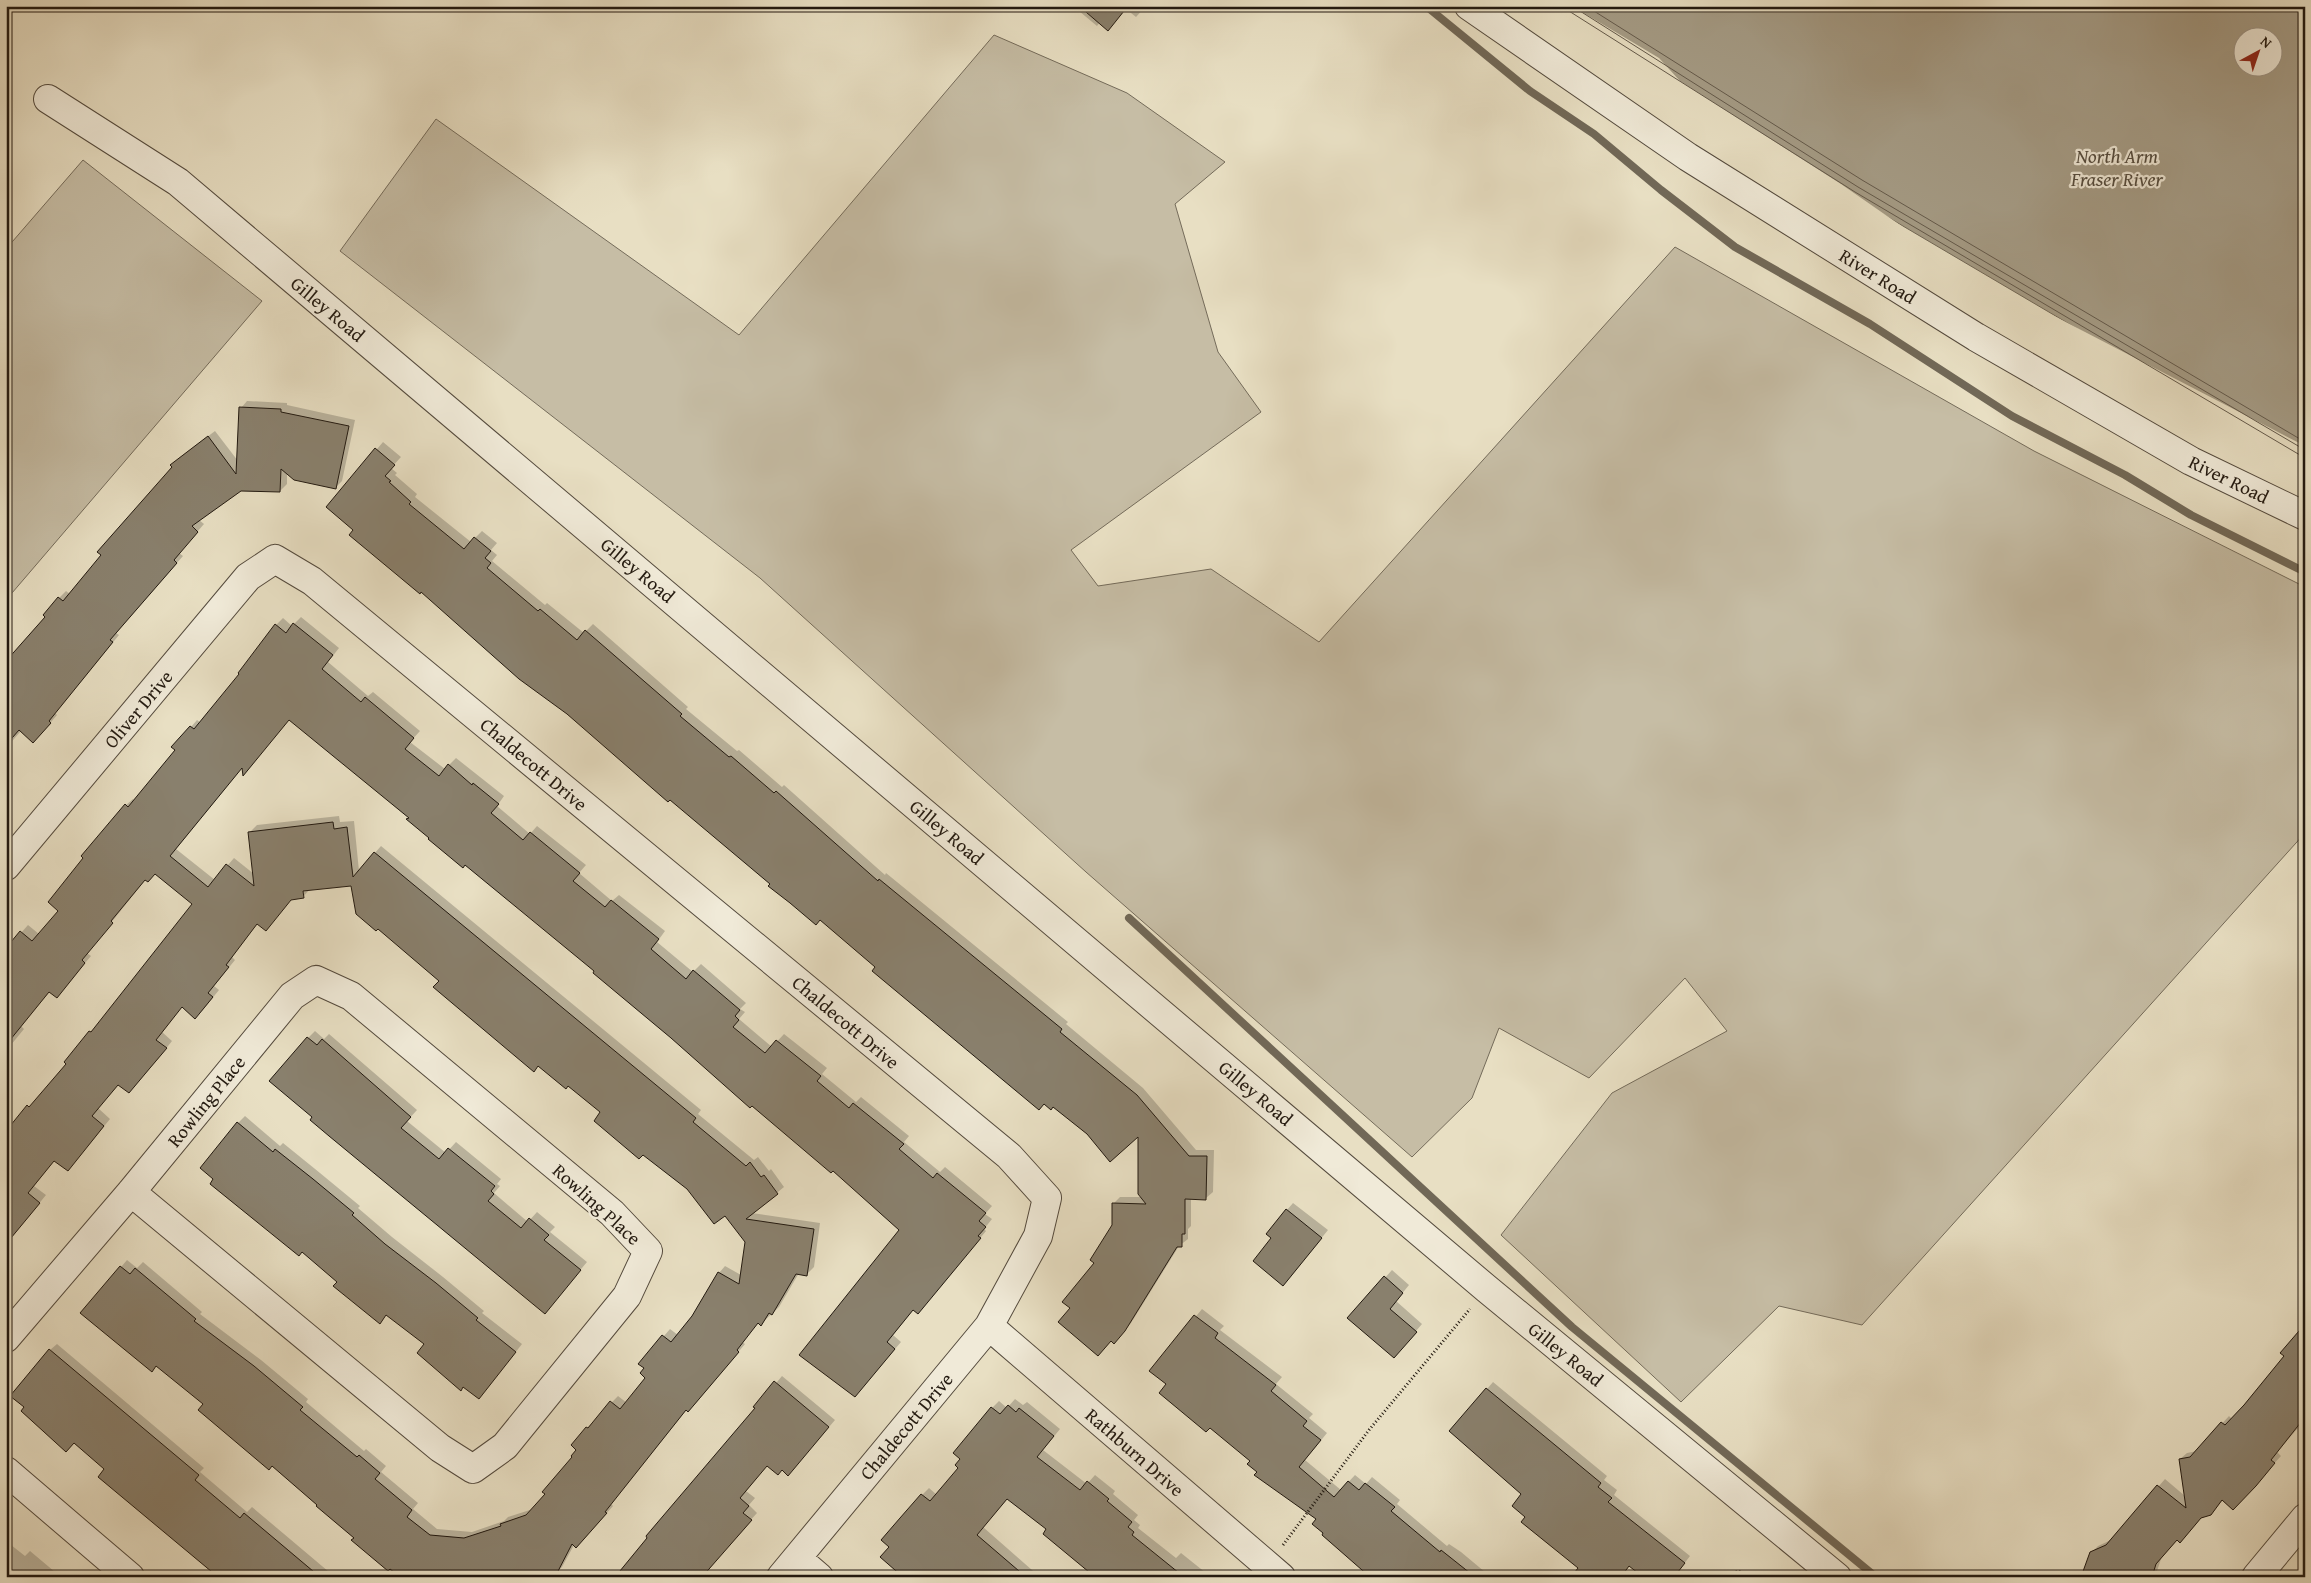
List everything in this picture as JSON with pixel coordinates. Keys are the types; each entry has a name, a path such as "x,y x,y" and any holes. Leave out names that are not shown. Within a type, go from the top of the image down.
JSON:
{"street":[{"name":"River Road","path":"1469,6 1688,156 1976,338 2191,461 2305,516"},
{"name":"Gilley Road","path":"48,99 178,182 1487,1289 1837,1577"},
{"name":"Oliver Drive","path":"6,866 248,576 275,559"},
{"name":"Chaldecott Drive","path":"275,559 320,587 1009,1156 1047,1198 1038,1236 989,1326 789,1567"},
{"name":"Rowling Place","path":"6,1338 131,1192 292,996 316,980 351,996 612,1213 648,1251 627,1296 505,1446 473,1469 440,1448 131,1192"},
{"name":"Rathburn Drive","path":"989,1326 1274,1571"},
{"path":"6,1471 130,1577"},
{"path":"2256,1577 2305,1518"},
{"path":"789,1567 819,1577"}],"path":[{"path":"1274,1571 1369,1430 1487,1289"},
{"path":"1732,1577 1738,1570 1745,1577"}],"shaded area":[{"path":"994,35 1127,93 1225,162 1175,204 1218,352 1261,412 1071,550 1098,586 1211,569 1319,642 1675,247 2034,451 2305,587 2305,833 1862,1325 1779,1306 1681,1402 1501,1235 1612,1093 1727,1031 1685,978 1589,1078 1499,1028 1472,1098 1412,1157 1086,872 760,578 340,251 436,119 739,335"},
{"path":"83,160 262,301 6,600 6,249"}],"water":[{"name":"North Arm Fraser River","path":"1551,6 2305,6 2305,463 1852,196"}],"pier":[{"path":"1549,6 1572,6 1659,58 1680,81 1841,184 1926,243 1851,198"},
{"path":"2012,294 2305,446 2305,466 2303,466"}],"building":[{"path":"1079,6 1128,6 1108,31"},
{"path":"239,407 281,409 281,412 349,426 336,489 294,480 281,469 280,492 241,491 192,526 198,532 174,560 177,563 110,640 113,642 49,721 51,723 33,743 19,730 6,745 6,661 45,617 43,615 58,597 63,601 101,555 97,552 172,467 170,465 208,436 236,474"},
{"path":"375,448 395,465 385,476 411,502 409,504 464,549 474,537 491,551 485,558 491,563 487,568 538,611 540,609 577,640 585,630 682,714 680,716 729,757 731,756 774,793 776,791 878,881 879,879 1062,1029 1060,1032 1137,1095 1189,1156 1207,1156 1206,1200 1185,1199 1185,1234 1182,1234 1182,1247 1177,1247 1125,1331 1114,1344 1111,1341 1098,1356 1058,1322 1070,1308 1062,1302 1094,1263 1090,1260 1112,1225 1112,1203 1146,1204 1138,1194 1138,1137 1110,1162 1087,1134 1053,1107 1051,1110 1044,1104 1039,1110 872,971 875,967 820,920 816,925 768,886 770,884 670,800 668,802 567,714 519,679 421,592 420,594 349,535 353,530 326,507"},
{"path":"293,623 333,655 322,669 361,702 365,697 414,738 405,749 439,776 448,764 472,785 473,783 499,804 491,813 523,840 530,832 580,873 573,881 605,907 611,900 659,939 651,949 686,979 693,970 740,1010 735,1016 739,1020 733,1027 765,1053 776,1040 821,1076 817,1081 849,1108 853,1103 904,1144 899,1149 933,1178 937,1173 986,1213 979,1221 986,1227 978,1236 981,1238 918,1314 913,1310 887,1342 895,1349 855,1397 799,1355 899,1230 833,1171 831,1173 752,1106 750,1108 671,1038 593,973 594,971 465,865 463,868 406,819 409,818 289,720 243,776 242,768 170,856 208,887 226,864 254,886 248,832 333,822 334,829 347,827 353,877 374,852 696,1118 693,1122 746,1166 750,1162 761,1177 764,1175 778,1194 746,1219 814,1229 807,1276 796,1274 772,1315 769,1313 761,1326 758,1323 737,1350 739,1352 688,1412 686,1410 605,1512 607,1513 576,1548 572,1544 555,1577 400,1577 390,1569 388,1571 351,1540 354,1538 272,1466 269,1470 198,1410 203,1404 156,1366 152,1372 80,1313 120,1266 130,1274 135,1268 196,1319 194,1321 254,1366 303,1407 300,1410 357,1457 359,1455 380,1473 375,1479 412,1510 407,1517 430,1535 464,1538 501,1526 500,1524 526,1515 545,1494 542,1492 572,1457 576,1450 571,1445 586,1427 588,1428 610,1401 620,1409 645,1378 640,1373 644,1368 638,1364 662,1335 671,1342 692,1316 718,1272 739,1284 745,1242 725,1216 714,1224 687,1189 643,1155 639,1159 594,1121 600,1112 568,1086 566,1089 538,1066 534,1072 433,987 439,981 378,929 376,931 356,914 351,886 303,891 304,898 291,900 266,931 257,924 226,965 229,967 208,993 213,997 195,1019 182,1007 156,1040 167,1048 129,1093 118,1085 92,1116 104,1126 68,1171 54,1161 28,1193 40,1203 6,1244 6,1131 27,1105 29,1107 66,1064 64,1062 89,1031 91,1032 192,904 155,874 148,882 145,880 111,921 113,923 82,960 85,963 57,998 49,992 6,1045 6,948 20,931 32,941 58,911 48,902 83,858 81,856 125,804 128,807 175,750 171,747 190,726 194,729 239,674 275,624 286,633"},
{"path":"307,1037 317,1045 322,1039 411,1117 401,1128 439,1159 448,1148 495,1186 491,1191 494,1194 488,1201 521,1228 529,1218 549,1235 544,1240 581,1270 545,1314 310,1120 312,1117 269,1081"},
{"path":"237,1122 273,1152 275,1149 313,1179 354,1213 352,1215 385,1244 436,1283 478,1318 476,1320 516,1352 479,1399 463,1387 461,1391 417,1353 424,1344 386,1315 380,1324 333,1286 337,1282 302,1252 299,1256 210,1184 213,1179 200,1168"},
{"path":"1286,1209 1322,1238 1283,1286 1253,1261 1271,1238 1266,1234"},
{"path":"1384,1276 1403,1293 1390,1309 1417,1332 1394,1358 1347,1318"},
{"path":"1194,1315 1218,1333 1215,1338 1276,1385 1271,1391 1307,1421 1303,1426 1321,1440 1299,1467 1334,1497 1348,1481 1359,1490 1365,1483 1395,1507 1391,1511 1440,1552 1441,1550 1475,1577 1370,1577 1322,1535 1323,1533 1312,1524 1316,1519 1254,1475 1257,1472 1247,1464 1250,1461 1210,1428 1206,1432 1159,1393 1166,1384 1149,1371"},
{"path":"2305,1324 2305,1417 2271,1460 2275,1463 2256,1486 2233,1510 2222,1500 2211,1515 2201,1518 2180,1543 2177,1540 2156,1564 2152,1577 2081,1577 2090,1552 2106,1545 2157,1485 2186,1508 2179,1459 2190,1457 2221,1422 2225,1425 2244,1405 2284,1356 2280,1353"},
{"path":"49,1349 199,1475 195,1480 240,1518 244,1513 320,1577 218,1577 98,1477 104,1469 74,1443 66,1452 21,1411 24,1407 10,1396"},
{"path":"774,1381 829,1427 788,1476 782,1470 778,1475 767,1466 740,1498 749,1506 743,1513 752,1520 702,1577 615,1577 647,1538 646,1536 755,1408 753,1407"},
{"path":"1486,1388 1601,1483 1598,1487 1612,1498 1608,1502 1685,1563 1674,1577 1643,1577 1629,1566 1621,1577 1571,1577 1578,1568 1521,1522 1525,1517 1512,1506 1521,1494 1449,1431"},
{"path":"1008,1405 1016,1412 1019,1408 1054,1436 1037,1457 1080,1490 1087,1481 1109,1499 1107,1501 1132,1522 1128,1527 1134,1532 1132,1535 1184,1577 1095,1577 1043,1534 1046,1529 1007,1499 977,1535 1026,1577 903,1577 880,1557 889,1547 881,1540 921,1494 930,1501 958,1468 955,1465 960,1459 953,1453 991,1407 1000,1414"}],"waterway":[{"path":"1426,6 1530,91 1594,134 1661,190 1735,247 1870,324 2012,416 2125,475 2191,515 2305,572"},
{"path":"1129,918 1572,1327 1876,1577"}]}
